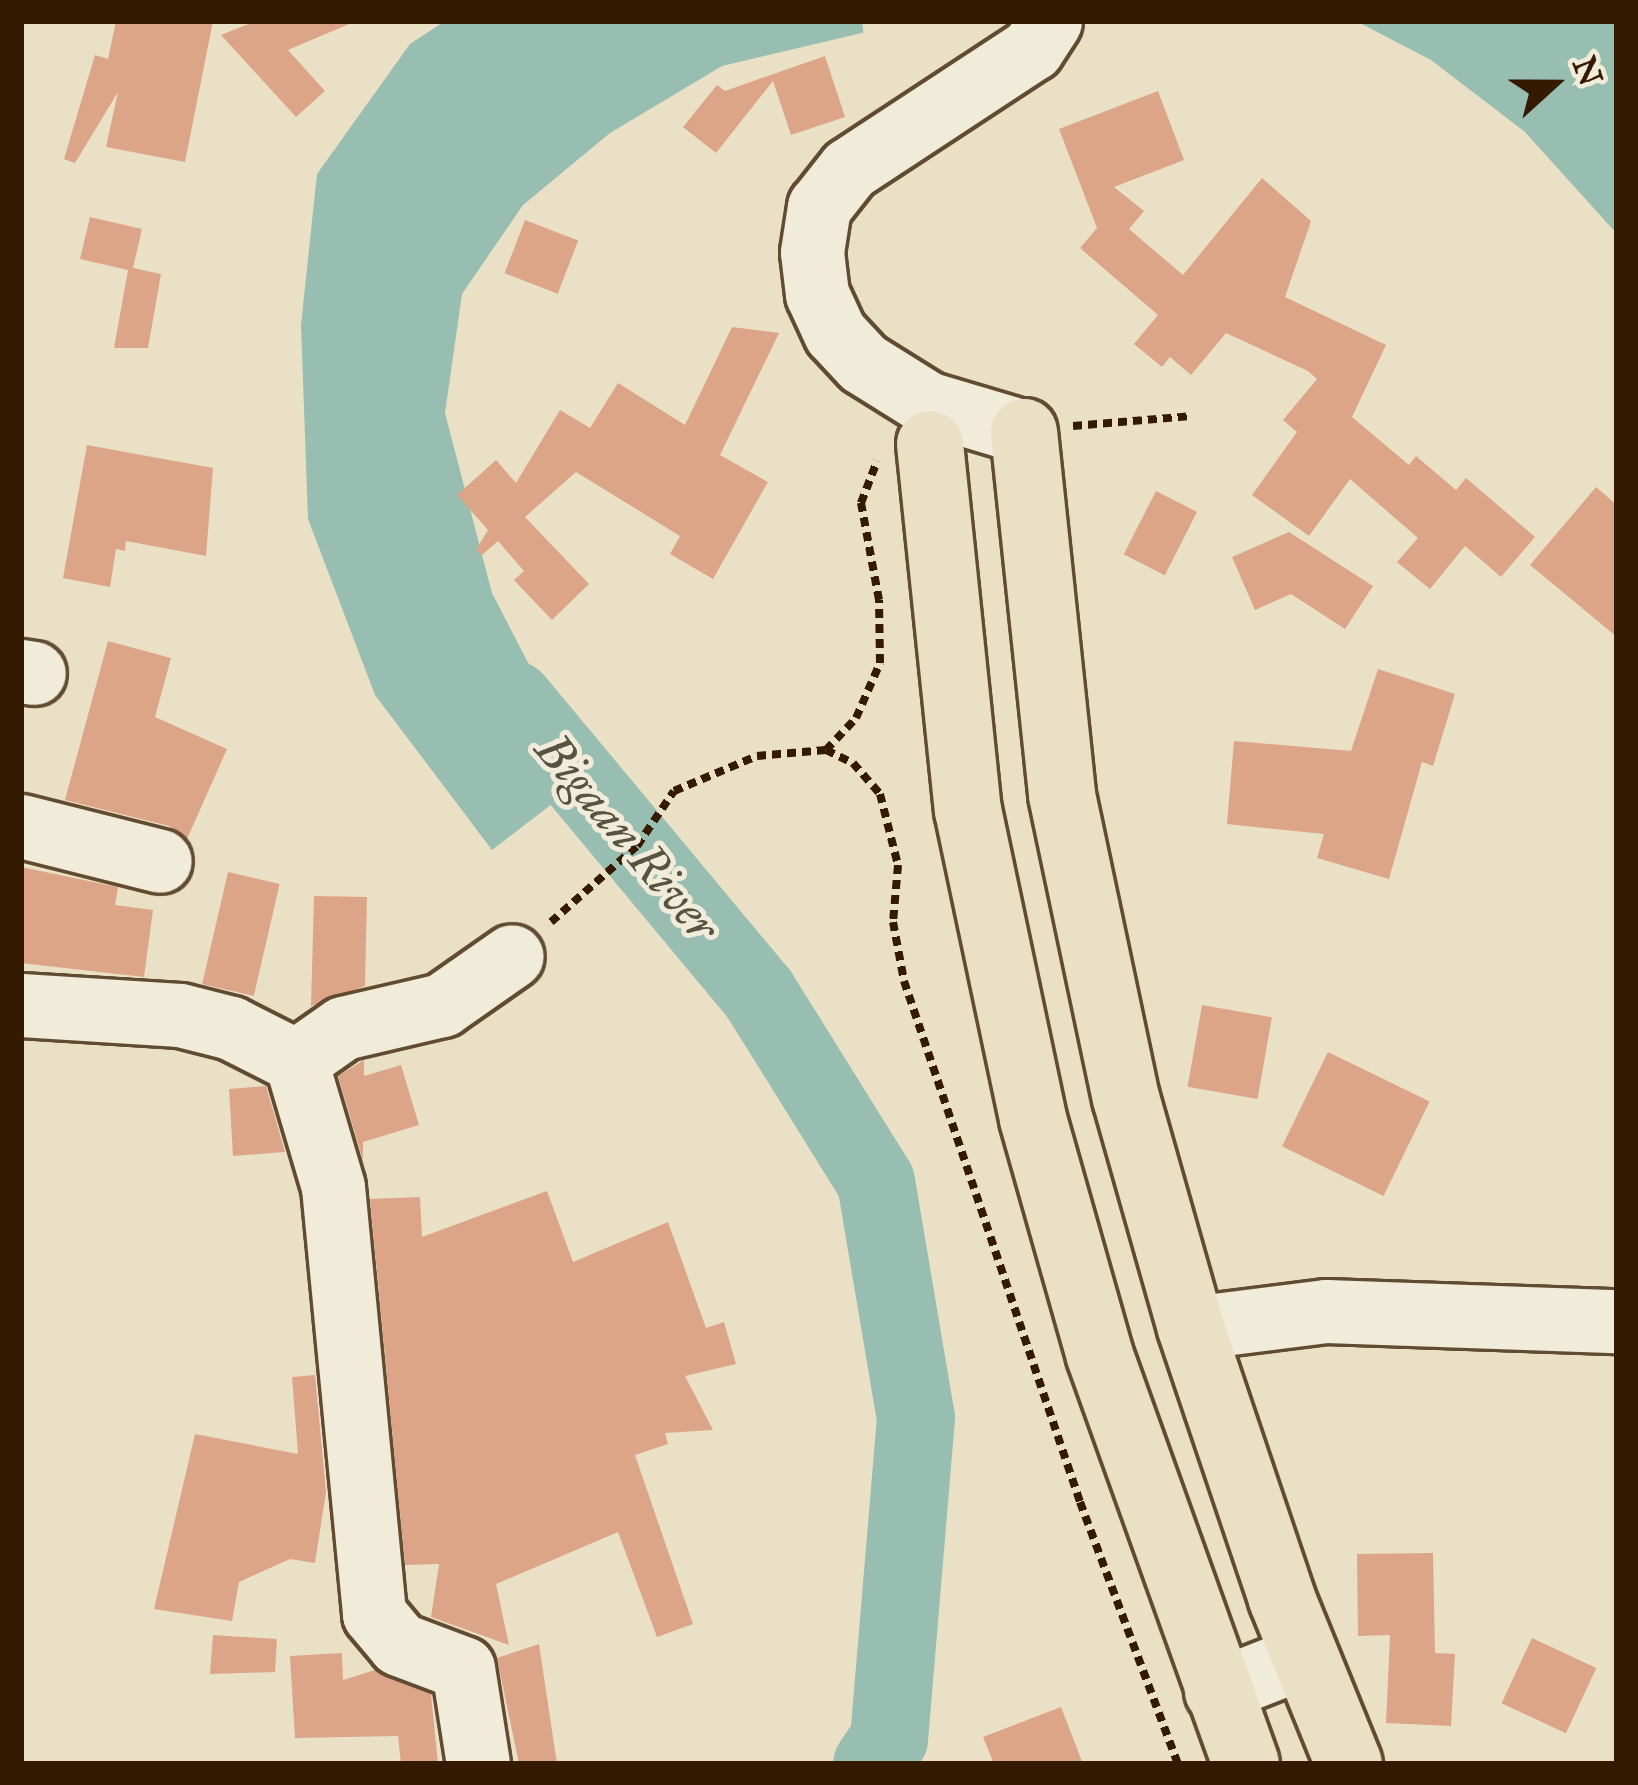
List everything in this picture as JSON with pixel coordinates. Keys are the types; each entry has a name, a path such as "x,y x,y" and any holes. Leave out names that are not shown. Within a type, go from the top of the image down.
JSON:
{"main road":[{"path":"1024,432 1062,795 1126,1098 1191,1328 1305,1656 1348,1764"},
{"path":"930,444 968,810 1033,1119 1100,1356 1216,1691 1246,1764"}],"street":[{"path":"1024,432 927,403 863,363 836,333 817,294 812,252 819,207 848,170 1032,49 1050,21"},
{"path":"21,826 160,861"},
{"path":"296,1061 343,1028 442,1005 512,956"},
{"path":"21,1005 180,1016 230,1028 296,1061 333,1187 374,1614 399,1644 464,1668 478,1764"},
{"path":"1191,1328 1326,1311 1617,1321"},
{"path":"1216,1691 1305,1656"}],"path":[{"path":"1140,422 1191,416"},
{"path":"826,750 856,718 880,663 879,600 862,532 867,476 878,460 930,444"},
{"path":"512,956 638,846 674,791 757,756 826,750 853,763 880,794 898,865 893,922 904,981 1079,1502 1178,1764"}],"water":[{"path":"445,21 913,21 722,66 610,133 523,205 462,294 445,413 492,593 587,777 492,850 375,695 308,519 301,325 317,174 410,44"},
{"path":"1356,21 1617,21 1617,234 1525,132 1431,60"}],"pier":[{"path":"862,21 919,21 864,39"}],"building":[{"path":"116,21 213,21 185,162 106,147 118,92 75,163 64,159 95,55 108,59"},
{"path":"256,21 356,21 288,50 325,91 296,117 221,35"},
{"path":"825,56 845,117 791,135 773,81 716,153 683,127 717,85 725,91"},
{"path":"1158,91 1184,160 1114,187 1144,211 1129,229 1183,275 1262,178 1311,221 1285,297 1386,345 1352,417 1409,465 1416,456 1456,490 1466,478 1535,537 1501,577 1465,546 1430,589 1397,562 1418,538 1350,479 1309,536 1252,495 1297,432 1283,420 1317,379 1308,371 1226,333 1191,375 1170,357 1162,367 1134,344 1158,315 1080,248 1097,228 1059,129"},
{"path":"90,217 142,229 133,268 161,274 148,348 114,348 128,270 80,259"},
{"path":"525,220 578,240 558,294 505,273"},
{"path":"732,327 779,333 720,455 768,482 713,579 670,554 680,536 576,472 525,517 589,584 552,620 514,580 524,571 498,541 482,555 476,550 488,530 457,495 496,460 516,483 560,410 590,428 618,383 685,425"},
{"path":"87,445 213,468 206,556 126,541 125,551 116,549 110,587 63,578"},
{"path":"1596,487 1617,505 1617,637 1530,565"},
{"path":"1156,491 1197,512 1165,575 1124,554"},
{"path":"1289,532 1373,586 1345,629 1291,594 1255,610 1232,557"},
{"path":"108,641 171,658 155,717 227,749 187,839 169,826 65,800"},
{"path":"1378,669 1455,694 1433,766 1422,762 1389,879 1317,858 1324,834 1227,824 1234,741 1351,751"},
{"path":"21,867 118,887 115,905 153,910 144,977 21,963"},
{"path":"228,872 280,884 254,996 202,984"},
{"path":"314,896 367,897 365,986 311,1006"},
{"path":"1202,1005 1272,1017 1258,1099 1188,1087"},
{"path":"1328,1052 1430,1102 1384,1196 1282,1146"},
{"path":"364,1060 364,1076 401,1065 419,1125 363,1142 363,1160 338,1076"},
{"path":"266,1086 285,1152 233,1156 229,1089"},
{"path":"547,1191 573,1262 668,1222 706,1328 724,1322 736,1364 685,1376 713,1430 665,1433 668,1444 635,1455 693,1624 657,1637 618,1532 496,1584 509,1645 431,1617 439,1564 405,1565 370,1199 420,1197 422,1237"},
{"path":"315,1375 326,1492 315,1563 290,1559 239,1582 232,1621 154,1609 195,1434 298,1454 292,1377"},
{"path":"1433,1553 1435,1653 1455,1654 1451,1726 1386,1723 1390,1635 1358,1636 1357,1554"},
{"path":"213,1635 277,1639 275,1672 210,1674"},
{"path":"1532,1638 1596,1668 1566,1733 1502,1703"},
{"path":"539,1644 557,1764 519,1764 497,1658"},
{"path":"342,1653 343,1680 375,1670 431,1694 438,1764 401,1764 398,1736 295,1738 290,1656"},
{"path":"1061,1707 1083,1764 994,1764 983,1737"}],"waterway":[{"name":"Bigaan River","path":"514,700 759,994 876,1182 916,1418 889,1739 872,1764"}]}
